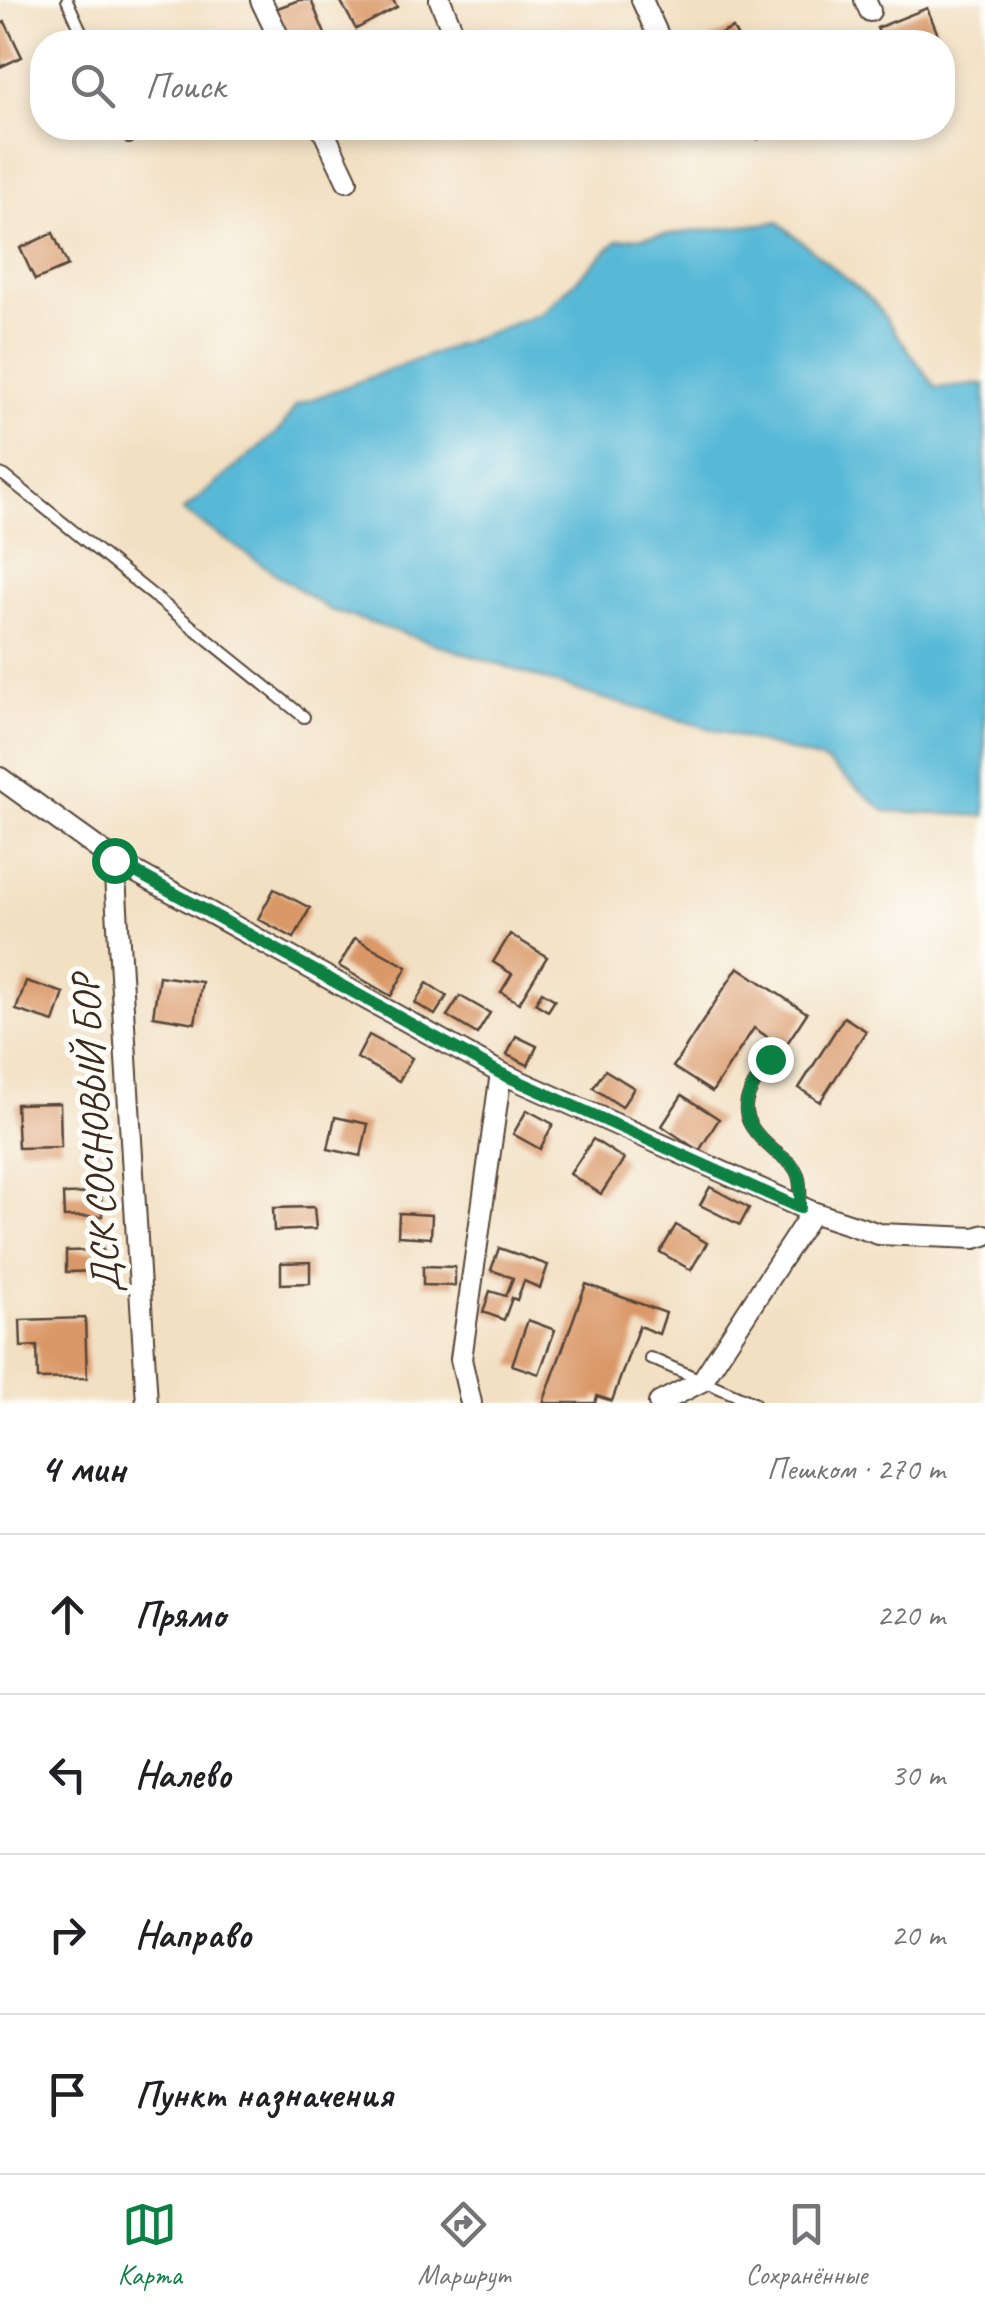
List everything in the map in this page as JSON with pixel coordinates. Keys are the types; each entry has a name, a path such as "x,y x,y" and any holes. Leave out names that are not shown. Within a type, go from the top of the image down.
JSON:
{"street":[{"path":"260,0 275,30"},
{"path":"440,0 452,30"},
{"path":"642,0 656,30"},
{"path":"328,140 347,181"},
{"path":"0,778 114,860 500,1073 806,1210 880,1234 975,1238 985,1235"},
{"name":"ДСК СОСНОВЫЙ БОР","path":"114,860 148,1403"},
{"path":"471,1403 461,1360 500,1073"},
{"path":"659,1403 702,1381 806,1210"}],"lane":[{"path":"67,0 81,30"},
{"path":"0,474 304,717"},
{"path":"770,1059 747,1096 744,1112 751,1128 794,1166 806,1210"},
{"path":"650,1358 754,1403"}],"water":[{"path":"778,222 873,301 936,388 985,384 985,816 885,811 825,761 598,697 328,609 183,511 281,429 296,405 542,313 618,240"}],"building":[{"path":"311,0 323,30 280,30 272,10"},
{"path":"340,0 393,0 397,7 356,29"},
{"path":"927,8 936,30 878,30"},
{"path":"5,22 22,57 0,67 0,24"},
{"path":"53,233 68,266 35,280 20,248"},
{"path":"274,889 310,908 294,938 258,919"},
{"path":"510,934 547,957 519,1003 501,992 512,974 493,962"},
{"path":"355,938 407,967 391,996 339,966"},
{"path":"738,967 807,1013 784,1048 754,1028 712,1092 673,1067"},
{"path":"159,976 202,982 195,1023 153,1016"},
{"path":"26,981 64,993 54,1022 16,1010"},
{"path":"427,983 447,996 435,1015 415,1003"},
{"path":"542,992 555,1000 548,1011 535,1003"},
{"path":"460,996 490,1013 477,1034 447,1016"},
{"path":"844,1017 866,1031 820,1102 799,1088"},
{"path":"369,1035 412,1058 399,1081 357,1058"},
{"path":"516,1036 537,1046 528,1065 507,1055"},
{"path":"605,1070 634,1088 622,1107 593,1088"},
{"path":"682,1095 719,1119 699,1151 662,1126"},
{"path":"60,1103 61,1147 18,1148 16,1104"},
{"path":"527,1110 553,1124 540,1149 513,1134"},
{"path":"335,1117 368,1124 361,1156 328,1149"},
{"path":"593,1139 624,1159 601,1194 570,1174"},
{"path":"710,1187 749,1208 740,1225 700,1205"},
{"path":"101,1193 102,1216 64,1217 63,1194"},
{"path":"314,1207 316,1229 274,1231 273,1208"},
{"path":"399,1213 432,1215 431,1238 398,1236"},
{"path":"676,1225 707,1243 691,1270 660,1252"},
{"path":"499,1248 548,1265 540,1288 524,1281 504,1320 483,1312 490,1291 506,1296 513,1278 491,1270"},
{"path":"103,1250 104,1271 66,1272 66,1251"},
{"path":"310,1262 310,1283 281,1284 281,1263"},
{"path":"423,1266 455,1267 455,1286 423,1285"},
{"path":"586,1284 666,1313 659,1334 639,1326 612,1401 597,1396 595,1403 543,1403"},
{"path":"85,1318 87,1378 38,1379 37,1346 21,1347 20,1320"},
{"path":"528,1320 555,1330 539,1374 512,1365"}],"route":[{"path":"114,860 500,1073 800,1208 800,1180 794,1166 751,1128 744,1112 747,1096 770,1059"}]}
